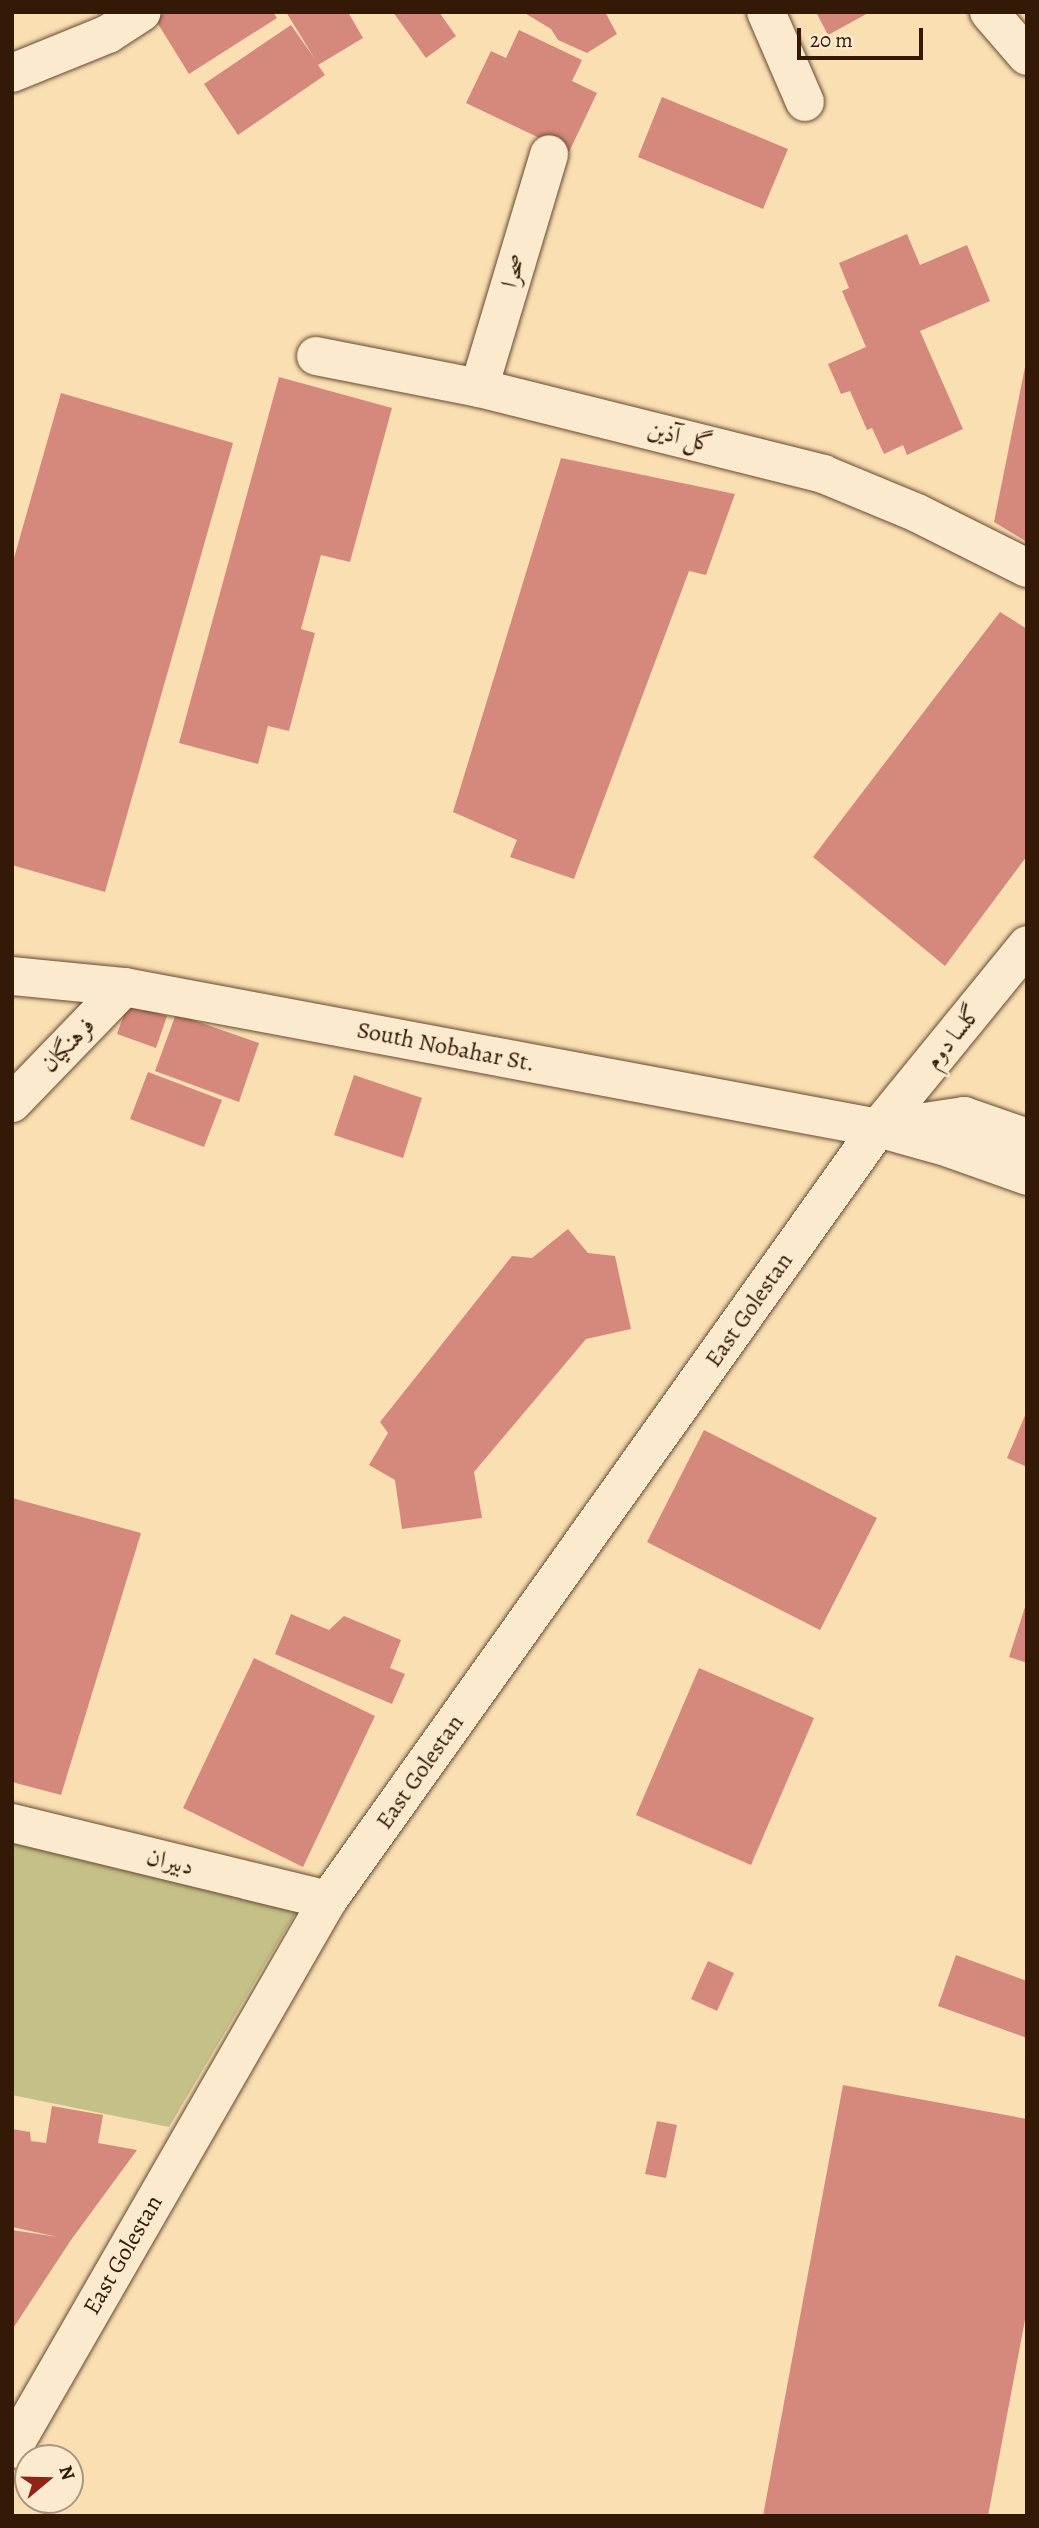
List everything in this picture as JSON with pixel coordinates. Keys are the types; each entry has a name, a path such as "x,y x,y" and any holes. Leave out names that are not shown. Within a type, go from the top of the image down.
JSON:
{"street":[{"path":"12,73 108,34 142,12"},
{"path":"766,12 805,102"},
{"path":"989,12 1027,56"},
{"name":"صحرا","path":"479,388 549,154"},
{"name":"گل آذین","path":"316,356 479,388 823,474 917,513 1027,568"},
{"name":"گلسا دوم","path":"878,1128 1027,945"},
{"name":"South Nobahar St.","path":"12,976 124,987 878,1128"},
{"name":"فرهنگیان","path":"12,1103 124,987"},
{"path":"878,1128 964,1116 1027,1138"},
{"path":"878,1128 949,1148 1027,1176"},
{"name":"East Golestan","path":"16,2435 328,1900 878,1128"},
{"name":"دبیران","path":"12,1823 328,1900"}],"shaded area":[{"path":"12,1843 296,1912 169,2127 12,2095"}],"building":[{"path":"166,12 273,12 277,18 189,74 155,19"},
{"path":"286,12 348,12 363,38 318,65 325,75 238,135 204,84 291,25 315,59"},
{"path":"393,12 439,12 456,36 426,58"},
{"path":"523,12 605,12 617,34 587,53 558,40 551,29"},
{"path":"816,12 870,12 828,35"},
{"path":"519,30 582,60 572,81 597,93 569,152 466,103 491,51 506,58"},
{"path":"662,97 788,149 763,209 638,157"},
{"path":"907,234 920,265 967,245 990,301 920,331 963,429 907,455 903,445 884,454 872,428 867,430 850,391 841,394 828,364 866,347 842,291 849,288 839,263"},
{"path":"1027,367 1027,542 994,522"},
{"path":"279,377 392,408 350,562 321,555 301,629 315,633 289,731 268,726 258,764 179,743"},
{"path":"61,393 233,443 105,892 12,865 12,565"},
{"path":"561,458 735,494 706,575 689,571 574,879 510,857 517,840 453,812"},
{"path":"1000,612 1027,629 1027,856 945,966 813,857"},
{"path":"128,1003 167,1016 156,1048 117,1034"},
{"path":"176,1014 259,1043 239,1102 155,1071"},
{"path":"148,1072 222,1100 204,1147 130,1119"},
{"path":"354,1075 422,1098 403,1158 334,1135"},
{"path":"568,1229 588,1253 615,1256 631,1329 586,1339 474,1472 482,1518 402,1529 395,1480 369,1465 388,1433 380,1422 512,1256 532,1258"},
{"path":"1027,1411 1027,1467 1007,1458"},
{"path":"704,1430 877,1518 820,1630 647,1542"},
{"path":"12,1498 141,1533 61,1795 12,1782"},
{"path":"1027,1604 1027,1663 1009,1657"},
{"path":"291,1614 329,1630 344,1616 401,1640 390,1668 405,1674 392,1704 275,1654"},
{"path":"254,1658 375,1716 303,1867 183,1808"},
{"path":"699,1668 814,1718 751,1865 636,1815"},
{"path":"956,1955 1027,1981 1027,2038 938,2006"},
{"path":"708,1961 734,1973 717,2011 691,1999"},
{"path":"843,2085 1027,2119 1027,2309 988,2516 763,2516"},
{"path":"52,2106 103,2115 98,2143 137,2150 71,2240 12,2330 12,2230 58,2237 12,2227 12,2129 30,2132 31,2141 46,2143"},
{"path":"657,2121 677,2125 666,2178 645,2174"}]}
